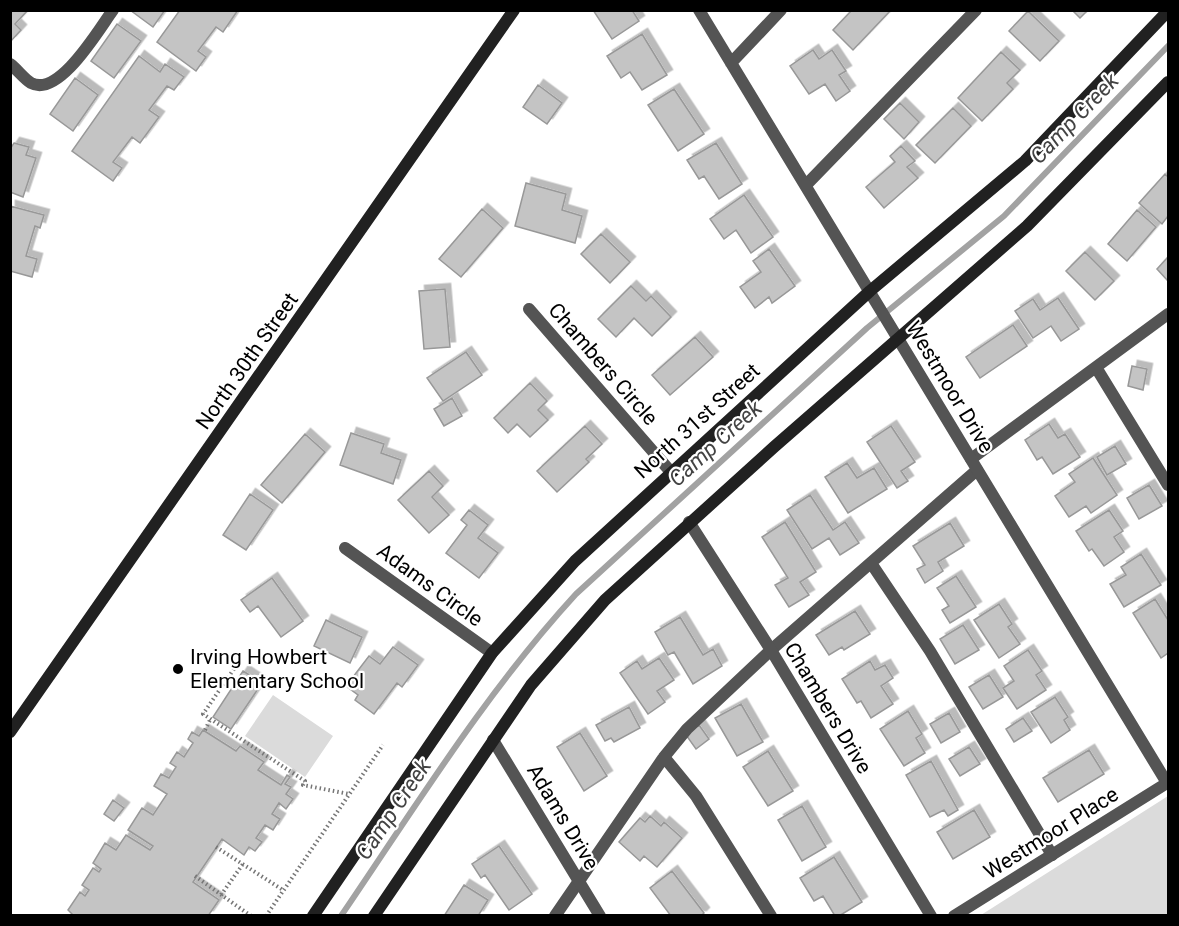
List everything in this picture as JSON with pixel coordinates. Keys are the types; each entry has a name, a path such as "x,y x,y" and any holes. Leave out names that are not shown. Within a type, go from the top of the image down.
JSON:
{"main road":[{"name":"North 30th Street","path":"10,732 514,10"},
{"name":"North 31st Street","path":"313,915 492,653 575,561 670,471 870,291 1025,161 1168,11"},
{"path":"374,915 531,685 576,632 637,569 689,522 1027,226 1168,81"}],"street":[{"path":"10,64 32,83 43,85 57,80 70,68 112,10"},
{"name":"Westmoor Drive","path":"699,10 1167,783"},
{"path":"731,63 781,10"},
{"path":"806,185 976,10"},
{"name":"Chambers Circle","path":"529,309 670,471"},
{"path":"555,915 664,758 687,729 771,650 871,563 974,464 1168,314"},
{"path":"1097,369 1168,485"},
{"name":"Chambers Drive","path":"689,522 771,650 931,915"},
{"name":"Adams Circle","path":"345,548 492,653"},
{"path":"871,563 930,651 1052,855"},
{"name":"Adams Drive","path":"492,740 600,915"},
{"path":"664,758 696,796 771,915"},
{"name":"Westmoor Place","path":"954,915 1167,783"}],"path":[{"path":"234,669 203,714 305,781 303,785 349,794"},
{"path":"216,695 222,699"},
{"path":"205,730 211,718"},
{"path":"266,915 383,745"},
{"path":"216,847 283,890"},
{"path":"221,895 243,864"},
{"path":"195,876 251,915"}],"shaded area":[{"path":"273,695 333,736 305,777 245,736"},
{"path":"1168,796 1168,915 981,915"}],"building":[{"path":"10,10 28,10 15,24 21,30 11,41"},
{"path":"130,10 165,10 153,27"},
{"path":"180,10 238,10 223,32 216,27 198,51 206,57 196,71 157,42"},
{"path":"593,10 632,10 639,21 612,39"},
{"path":"852,10 891,10 853,50 833,30"},
{"path":"1072,10 1088,10 1080,18"},
{"path":"1028,11 1059,41 1040,61 1009,31"},
{"path":"117,24 141,41 114,78 91,61"},
{"path":"642,34 667,75 642,90 630,72 621,78 607,56"},
{"path":"813,50 819,59 832,50 846,71 839,75 850,91 836,101 825,84 809,94 790,66"},
{"path":"1001,52 1020,70 1007,83 1013,89 982,121 958,98"},
{"path":"139,56 160,72 165,64 184,77 174,90 167,86 149,110 159,117 140,143 132,137 113,162 122,168 113,181 72,151"},
{"path":"75,78 98,95 73,131 50,114"},
{"path":"538,85 562,103 547,124 523,107"},
{"path":"674,89 704,134 678,151 648,105"},
{"path":"900,103 919,122 904,139 884,119"},
{"path":"953,108 971,126 935,163 916,145"},
{"path":"14,143 29,147 26,155 36,158 23,197 10,192 10,149"},
{"path":"716,143 742,184 719,199 704,176 699,179 687,160"},
{"path":"901,146 915,161 907,167 918,178 884,208 866,187 895,162 890,156"},
{"path":"1165,174 1168,177 1168,216 1162,224 1139,203"},
{"path":"526,183 566,194 562,210 582,216 575,243 515,226"},
{"path":"744,195 773,237 751,253 736,230 724,239 710,219"},
{"path":"10,206 44,215 40,228 35,226 26,256 37,259 32,277 10,271"},
{"path":"482,209 503,228 461,277 439,259"},
{"path":"1137,210 1156,227 1127,261 1108,244"},
{"path":"601,234 630,262 610,283 581,254"},
{"path":"769,249 795,286 772,303 769,297 755,308 740,287 761,272 753,261"},
{"path":"1085,252 1114,281 1095,300 1066,271"},
{"path":"1168,257 1168,281 1157,269"},
{"path":"631,286 646,301 651,296 671,317 652,336 634,318 616,337 598,319"},
{"path":"445,289 450,347 424,349 419,291"},
{"path":"1058,298 1079,329 1061,341 1051,326 1033,338 1015,311 1033,299 1040,310"},
{"path":"1013,325 1027,346 980,378 966,357"},
{"path":"695,337 713,357 670,395 652,375"},
{"path":"466,352 482,375 443,401 427,378"},
{"path":"1132,366 1147,369 1143,390 1128,386"},
{"path":"530,383 547,401 538,410 548,420 530,437 517,424 508,433 494,418"},
{"path":"452,398 462,416 444,426 434,409"},
{"path":"1049,424 1058,438 1065,434 1080,457 1053,474 1042,457 1037,460 1025,440"},
{"path":"585,426 602,444 586,459 589,462 557,492 537,471"},
{"path":"891,426 915,462 901,471 908,481 897,488 867,442"},
{"path":"351,433 384,444 381,453 401,460 393,484 340,465"},
{"path":"305,434 325,452 282,503 261,485"},
{"path":"1115,446 1126,464 1107,475 1097,457"},
{"path":"1093,458 1117,495 1091,513 1086,506 1069,517 1055,496 1075,482 1069,474"},
{"path":"847,463 857,478 874,468 887,489 848,513 825,477"},
{"path":"429,471 443,486 432,497 449,515 429,533 398,500"},
{"path":"1149,485 1162,506 1139,519 1127,498"},
{"path":"250,494 273,510 246,550 223,535"},
{"path":"810,495 833,530 845,522 859,543 840,555 829,538 812,549 787,510"},
{"path":"469,510 488,525 478,538 498,553 479,578 446,553 467,525 461,520"},
{"path":"1109,510 1123,531 1114,537 1124,552 1104,566 1092,549 1089,551 1076,531"},
{"path":"785,522 816,572 800,582 809,595 789,607 775,585 788,578 762,537"},
{"path":"950,523 964,546 938,562 943,571 925,583 917,569 925,565 913,546"},
{"path":"1141,554 1161,585 1124,607 1110,584 1126,575 1121,567"},
{"path":"956,576 976,607 950,623 942,610 949,606 937,588"},
{"path":"272,578 303,621 281,637 258,606 250,612 241,600"},
{"path":"1155,599 1168,620 1168,653 1161,658 1133,613"},
{"path":"999,604 1012,624 1008,627 1020,644 999,658 974,620"},
{"path":"855,611 870,634 844,650 842,647 829,655 816,635"},
{"path":"680,617 703,655 713,649 722,666 693,684 674,652 668,655 655,632"},
{"path":"326,620 362,637 350,663 314,646"},
{"path":"963,625 979,650 955,664 940,639"},
{"path":"393,647 418,665 402,687 397,683 374,714 355,700 358,695 346,686 369,656 380,664"},
{"path":"1028,650 1042,671 1036,675 1046,690 1017,709 1003,688 1014,681 1004,666"},
{"path":"659,658 674,680 657,691 665,702 648,714 620,673 637,661 642,669"},
{"path":"870,661 875,670 885,665 893,678 881,686 893,704 871,718 861,701 857,703 842,679"},
{"path":"243,671 262,683 231,729 213,717"},
{"path":"989,675 1003,697 983,709 969,687"},
{"path":"1055,697 1068,717 1064,720 1070,730 1051,743 1031,712"},
{"path":"741,704 763,742 737,756 715,718"},
{"path":"629,707 640,728 614,742 611,738 605,741 596,725"},
{"path":"908,711 922,734 916,738 925,753 904,766 880,729"},
{"path":"949,713 960,732 941,743 930,724"},
{"path":"1023,718 1032,731 1014,742 1006,729"},
{"path":"699,725 709,739 696,749 686,735"},
{"path":"203,730 236,751 240,746 264,762 258,770 281,785 287,775 290,777 285,784 291,787 286,794 293,799 286,809 279,803 272,814 280,819 273,830 265,825 256,838 262,842 255,851 249,847 244,855 222,839 193,882 219,900 208,916 74,916 68,910 80,892 85,896 89,890 82,885 93,868 99,872 101,869 93,863 105,843 116,850 126,835 150,850 153,846 128,830 142,808 153,815 167,794 154,786 161,774 169,778 176,767 170,763 177,752 184,757 193,743 188,739 192,732 199,736"},
{"path":"580,733 607,776 584,791 557,747"},
{"path":"969,747 980,764 960,776 949,759"},
{"path":"1089,750 1104,774 1058,802 1043,778"},
{"path":"768,751 793,791 768,806 743,767"},
{"path":"931,761 958,810 948,816 944,810 930,817 906,775"},
{"path":"113,800 124,808 114,821 104,814"},
{"path":"802,806 826,847 802,861 778,820"},
{"path":"974,810 990,837 953,859 937,832"},
{"path":"650,816 661,826 664,822 682,838 657,867 644,856 640,861 619,842 640,818 645,822"},
{"path":"499,846 532,894 509,910 485,875 481,878 472,864"},
{"path":"834,857 862,902 839,916 835,916 823,896 814,901 800,878"},
{"path":"672,871 704,913 701,916 671,916 650,888"},
{"path":"464,885 488,900 478,916 444,916"}],"waterway":[{"name":"Camp Creek","path":"341,916 482,710 543,631 576,594 867,328 1004,216 1168,46"}],"place":[{"name":"Irving Howbert Elementary School","path":"178,669"}]}
